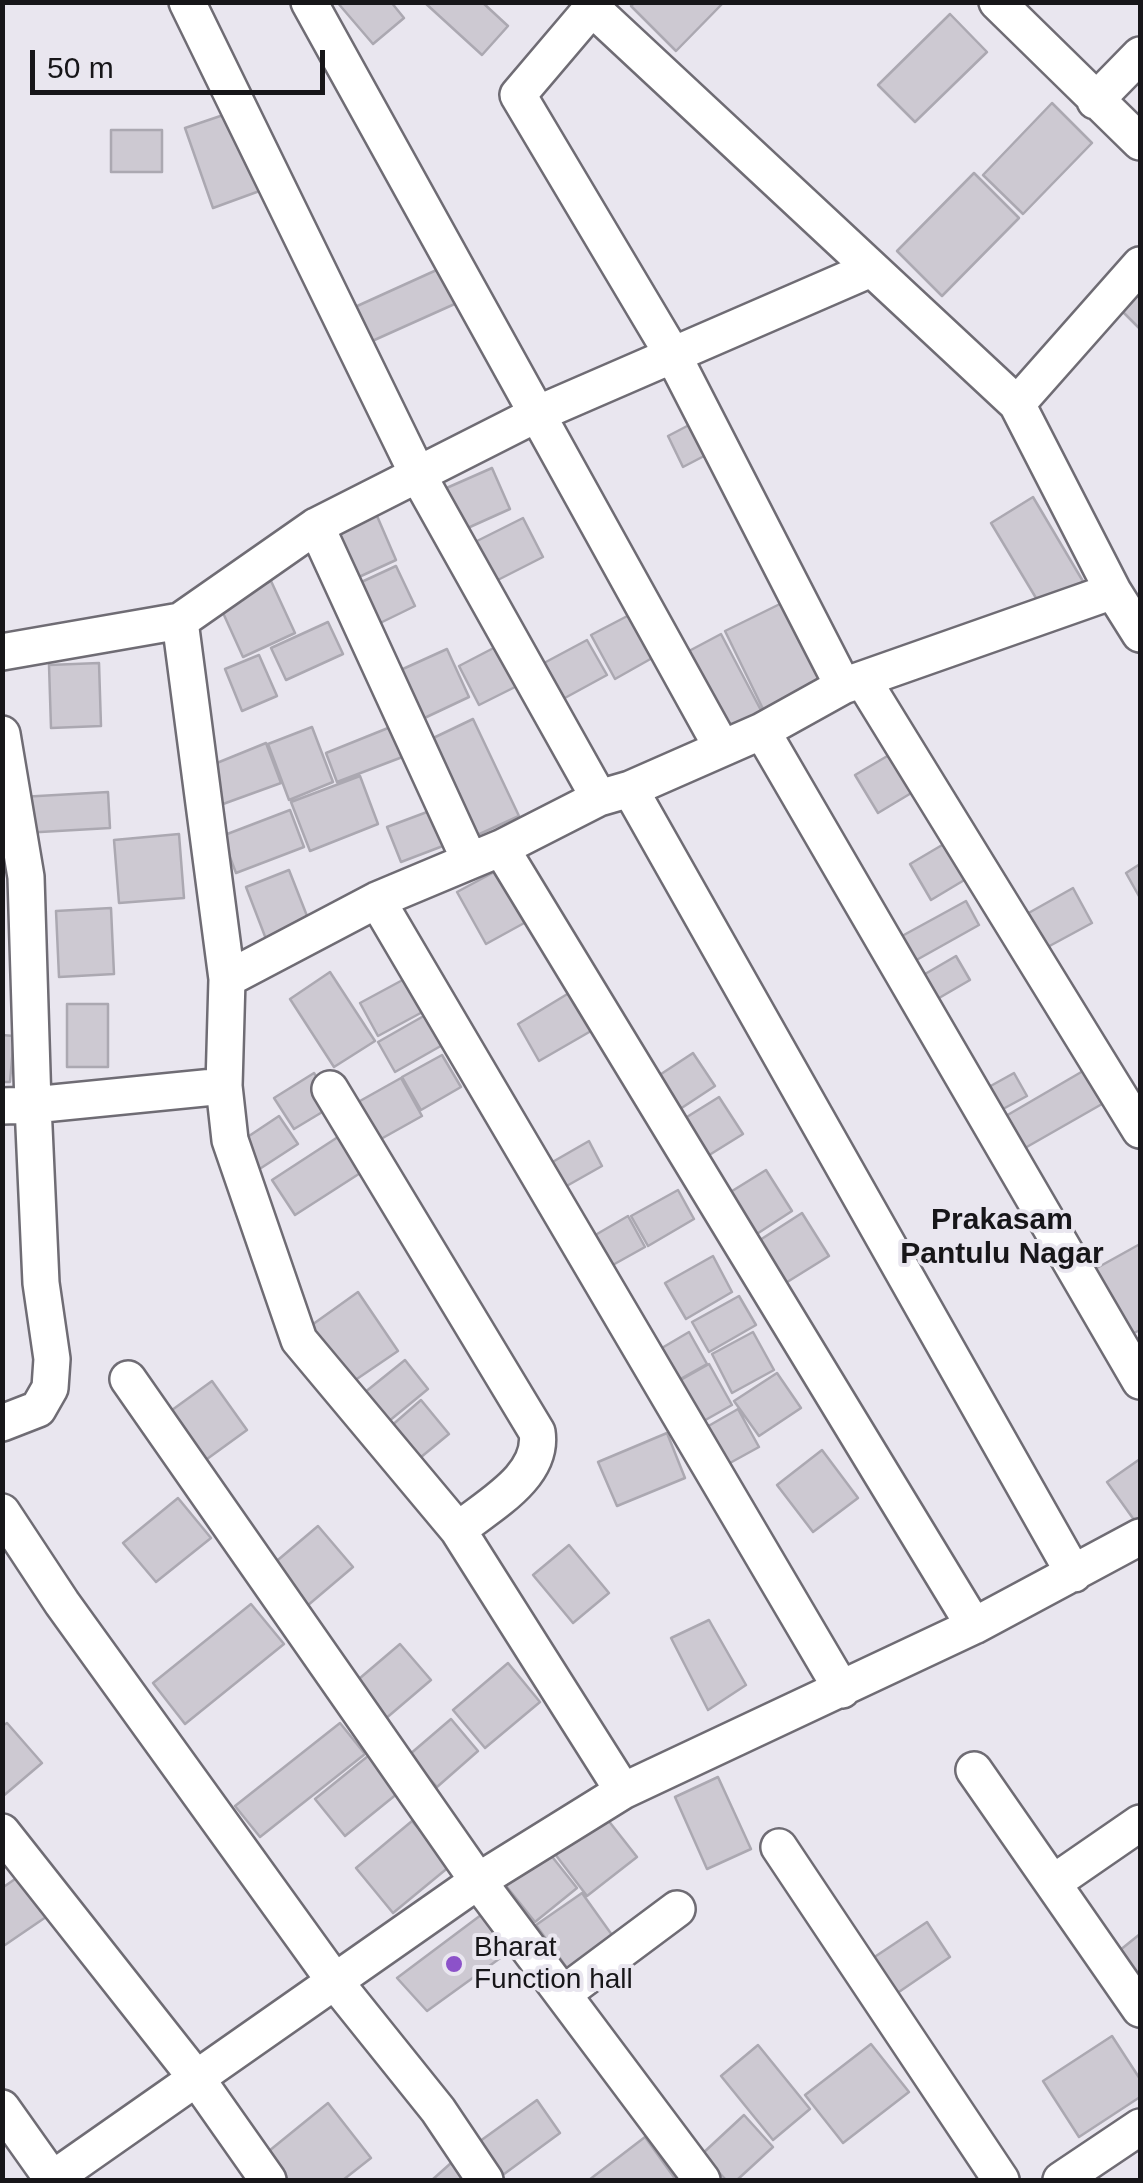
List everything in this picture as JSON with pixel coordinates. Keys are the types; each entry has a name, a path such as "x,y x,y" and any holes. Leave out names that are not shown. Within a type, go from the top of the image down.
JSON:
{"street":[{"path":"187,2 418,475 614,794 1074,1574"},
{"path":"309,2 721,746"},
{"path":"998,2 1140,142"},
{"path":"1140,634 1113,591 1017,404 594,5 518,95 674,358 853,683 1140,1130"},
{"path":"1095,100 1140,55"},
{"path":"1017,404 1140,265"},
{"path":"2,652 180,621 316,526 537,414 871,270"},
{"path":"316,526 485,854 974,1626"},
{"path":"227,979 377,900 762,731 853,683 1113,591"},
{"path":"180,621 227,979 224,1086 230,1140 298,1340 458,1530 623,1790"},
{"path":"762,731 1140,1381"},
{"path":"2,734 14,878 18,1106 52,1359 50,1388 38,1409 2,1423"},
{"path":"377,900 842,1690"},
{"path":"18,1106 224,1086"},
{"path":"330,1090 537,1432 538,1457 528,1472 458,1530"},
{"path":"128,1379 478,1881 702,2180"},
{"path":"2,1512 62,1602 336,1983 438,2110 485,2180"},
{"path":"2,2108 52,2180 478,1881 623,1790 974,1626 1140,1537"},
{"path":"974,1770 1140,2009"},
{"path":"1053,1883 1140,1823"},
{"path":"2,1832 198,2079 268,2180"},
{"path":"779,1847 1001,2180"},
{"path":"563,1994 677,1909"},
{"path":"1061,2180 1140,2127"}],"building":[{"path":"337,2 391,2 404,18 373,44"},
{"path":"424,2 482,2 508,26 482,55"},
{"path":"635,2 724,2 676,51 631,6"},
{"path":"950,14 987,52 915,122 878,85"},
{"path":"1052,103 1092,143 1023,214 983,175"},
{"path":"238,110 265,189 213,208 185,128"},
{"path":"111,130 162,130 162,172 111,172"},
{"path":"974,173 1019,218 942,296 897,251"},
{"path":"452,263 468,298 370,342 355,307"},
{"path":"1140,293 1140,329 1123,312"},
{"path":"691,424 706,455 683,467 668,436"},
{"path":"492,468 510,509 461,531 442,490"},
{"path":"1033,497 1084,583 1042,608 991,523"},
{"path":"374,509 396,560 348,582 325,531"},
{"path":"523,518 543,557 486,586 467,546"},
{"path":"396,566 415,606 374,626 355,585"},
{"path":"271,581 295,633 243,657 219,604"},
{"path":"786,601 825,681 764,711 725,631"},
{"path":"635,612 654,657 615,679 591,635"},
{"path":"328,622 343,654 286,680 271,648"},
{"path":"721,634 765,718 733,734 689,651"},
{"path":"587,640 607,675 563,699 544,663"},
{"path":"507,641 527,681 479,705 459,666"},
{"path":"447,649 469,697 416,722 394,673"},
{"path":"259,655 277,696 242,711 225,669"},
{"path":"99,663 101,726 51,728 49,665"},
{"path":"473,719 519,816 473,837 427,741"},
{"path":"393,726 405,756 337,782 326,753"},
{"path":"312,727 333,782 289,800 268,744"},
{"path":"266,743 281,783 212,808 207,767"},
{"path":"901,748 923,786 878,813 855,775"},
{"path":"360,776 378,824 310,851 291,802"},
{"path":"108,792 110,828 23,833 21,797"},
{"path":"443,806 456,841 401,862 387,827"},
{"path":"290,810 304,847 236,873 222,836"},
{"path":"179,834 184,898 119,903 114,840"},
{"path":"954,838 976,873 931,900 910,864"},
{"path":"1140,864 1140,898 1126,873"},
{"path":"289,870 309,921 266,939 246,887"},
{"path":"498,870 526,922 486,944 457,892"},
{"path":"1073,888 1092,923 1044,949 1025,915"},
{"path":"966,901 979,925 904,967 891,942"},
{"path":"111,908 114,974 59,977 56,911"},
{"path":"956,956 970,980 927,1005 913,981"},
{"path":"330,972 375,1041 334,1067 290,999"},
{"path":"410,976 428,1009 378,1036 360,1003"},
{"path":"569,993 591,1031 539,1061 518,1024"},
{"path":"67,1004 108,1004 108,1067 67,1067"},
{"path":"429,1013 446,1043 395,1072 378,1042"},
{"path":"2,1035 14,1036 10,1082 2,1082"},
{"path":"693,1053 715,1086 674,1113 652,1080"},
{"path":"442,1055 461,1087 421,1110 402,1077"},
{"path":"1083,1071 1102,1104 1018,1152 999,1120"},
{"path":"314,1073 334,1105 294,1129 274,1098"},
{"path":"1014,1073 1027,1096 990,1116 978,1093"},
{"path":"401,1078 422,1116 372,1144 351,1106"},
{"path":"719,1097 743,1134 698,1162 674,1125"},
{"path":"279,1116 298,1144 258,1170 240,1142"},
{"path":"341,1135 365,1170 295,1215 272,1180"},
{"path":"589,1141 602,1166 556,1192 542,1168"},
{"path":"766,1170 792,1211 743,1243 716,1201"},
{"path":"678,1190 694,1219 648,1246 631,1216"},
{"path":"802,1213 829,1256 776,1289 749,1247"},
{"path":"628,1216 645,1247 602,1271 585,1241"},
{"path":"1140,1244 1140,1330 1132,1334 1095,1269"},
{"path":"713,1256 732,1292 686,1319 665,1283"},
{"path":"358,1292 398,1351 348,1385 309,1327"},
{"path":"739,1296 756,1325 709,1352 692,1322"},
{"path":"689,1332 707,1364 668,1386 650,1355"},
{"path":"753,1332 774,1370 732,1393 712,1354"},
{"path":"405,1360 428,1389 383,1426 359,1397"},
{"path":"709,1364 732,1405 693,1427 670,1386"},
{"path":"777,1373 801,1408 759,1436 734,1401"},
{"path":"212,1381 247,1430 196,1467 161,1418"},
{"path":"421,1400 449,1434 409,1467 382,1434"},
{"path":"738,1409 759,1447 719,1469 698,1432"},
{"path":"667,1433 685,1478 617,1506 598,1462"},
{"path":"822,1450 858,1498 813,1532 777,1485"},
{"path":"1140,1459 1140,1522 1137,1524 1107,1482"},
{"path":"178,1498 211,1538 156,1582 123,1543"},
{"path":"318,1526 353,1567 307,1606 272,1565"},
{"path":"569,1545 609,1593 573,1623 533,1575"},
{"path":"251,1604 284,1644 185,1724 153,1683"},
{"path":"709,1620 746,1685 708,1710 671,1638"},
{"path":"400,1644 431,1680 384,1720 353,1684"},
{"path":"508,1663 540,1702 485,1748 453,1710"},
{"path":"451,1719 478,1751 437,1787 409,1755"},
{"path":"7,1723 42,1763 2,1797 2,1726"},
{"path":"340,1723 365,1754 260,1837 235,1806"},
{"path":"368,1756 398,1793 345,1836 315,1799"},
{"path":"718,1777 751,1849 707,1869 675,1797"},
{"path":"604,1815 637,1857 587,1896 555,1854"},
{"path":"412,1821 450,1866 393,1913 356,1868"},
{"path":"542,1844 577,1888 535,1922 499,1877"},
{"path":"18,1877 46,1917 2,1947 2,1888"},
{"path":"582,1893 617,1942 572,1975 536,1925"},
{"name":"Bharat Function hall","path":"485,1912 510,1951 427,2011 397,1978"},
{"path":"927,1922 950,1957 893,1996 870,1960"},
{"path":"1140,1934 1140,1996 1109,1959"},
{"path":"1112,2036 1140,2079 1140,2097 1079,2137 1043,2081"},
{"path":"871,2044 909,2092 843,2143 805,2095"},
{"path":"758,2045 810,2109 773,2140 721,2076"},
{"path":"537,2100 560,2133 500,2177 476,2144"},
{"path":"328,2103 371,2158 343,2180 284,2180 264,2155"},
{"path":"744,2115 773,2147 737,2180 726,2180 702,2154"},
{"path":"645,2137 676,2180 589,2180"},
{"path":"451,2163 466,2180 432,2180"}],"place":[{"name":"Bharat Function hall","path":"454,1964"}],"district":[{"name":"Prakasam Pantulu Nagar","path":"1002,1238"}]}
